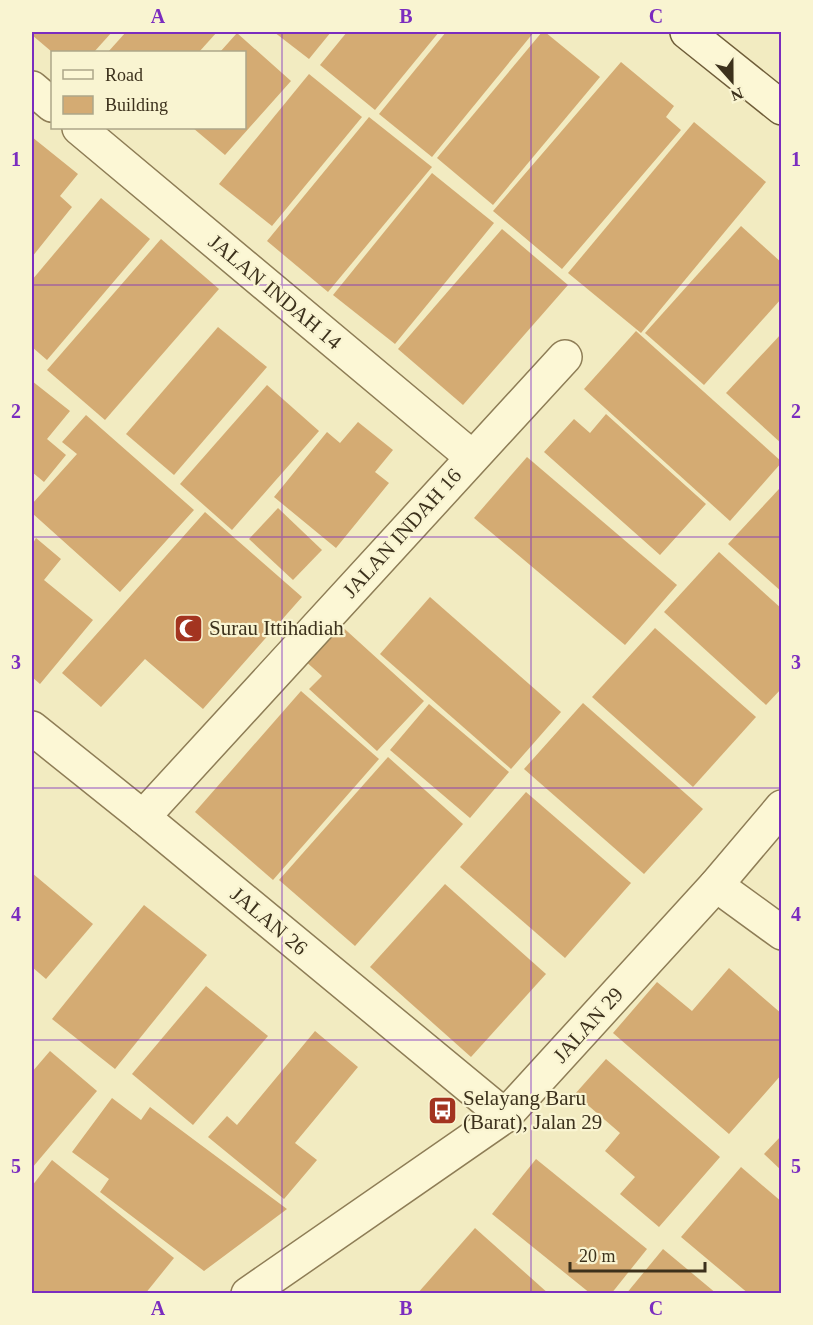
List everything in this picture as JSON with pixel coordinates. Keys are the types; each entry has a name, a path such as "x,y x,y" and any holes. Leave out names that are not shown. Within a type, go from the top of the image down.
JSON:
{"street":[{"path":"687,32 782,108"},
{"path":"32,88 51,104"},
{"name":"JALAN INDAH 14","path":"80,129 472,457"},
{"name":"JALAN INDAH 16","path":"143,817 564,357"},
{"name":"JALAN 26","path":"32,728 505,1116"},
{"name":"JALAN 29","path":"248,1293 505,1116 716,885 782,807"},
{"path":"716,885 782,933"}],"building":[{"path":"32,32 112,32 95,51 51,51 32,35"},
{"path":"126,32 217,32 200,51 109,51"},
{"path":"274,32 331,32 309,59"},
{"path":"347,32 439,32 375,110 320,65"},
{"path":"446,32 534,32 432,157 379,114"},
{"path":"542,32 545,32 600,77 493,205 437,158"},
{"path":"237,33 291,81 225,155 194,129 246,129 246,51 221,51"},
{"path":"621,62 674,106 666,117 681,130 562,269 493,211"},
{"path":"309,74 362,117 272,226 219,184"},
{"path":"369,117 432,167 328,292 267,241"},
{"path":"694,122 766,182 641,333 568,273"},
{"path":"32,137 78,174 60,196 72,207 32,257"},
{"path":"432,173 494,223 395,344 333,295"},
{"path":"101,198 150,239 47,360 32,347 32,280"},
{"path":"741,226 782,263 782,298 704,385 645,333"},
{"path":"502,229 568,285 463,405 398,349"},
{"path":"161,239 219,289 105,420 47,370"},
{"path":"218,327 267,367 174,475 126,434"},
{"path":"636,331 782,462 730,521 584,389"},
{"path":"782,333 782,444 726,393"},
{"path":"32,381 70,411 47,439 66,455 44,482 32,472"},
{"path":"267,385 319,431 232,530 180,484"},
{"path":"606,414 706,504 660,555 544,452 574,419 590,433"},
{"path":"86,415 194,510 120,592 32,513 32,504 77,454 62,442"},
{"path":"358,422 393,450 375,472 389,483 336,548 274,497 327,432 340,443"},
{"path":"527,457 677,585 625,645 474,518"},
{"path":"779,489 782,491 782,592 728,544"},
{"path":"278,508 322,550 293,580 249,539"},
{"name":"Surau Ittihadiah","path":"205,512 302,597 203,709 145,659 101,707 62,673"},
{"path":"36,538 61,559 44,580 93,620 40,684 32,677 32,545"},
{"path":"719,552 782,609 782,688 766,705 664,612"},
{"path":"430,597 561,712 511,769 380,654"},
{"path":"337,622 424,701 377,751 309,689 322,676 303,659"},
{"path":"655,628 756,717 693,787 592,697"},
{"path":"301,691 379,759 273,880 195,812"},
{"path":"583,703 703,809 644,874 524,769"},
{"path":"429,704 509,772 470,818 390,750"},
{"path":"388,757 463,824 355,946 279,880"},
{"path":"526,792 631,883 565,958 460,867"},
{"path":"32,873 93,924 46,979 32,967"},
{"path":"445,884 546,974 471,1057 370,967"},
{"path":"144,905 207,955 115,1069 52,1019"},
{"path":"729,968 782,1014 782,1074 729,1134 613,1033 657,982 692,1011"},
{"path":"206,986 268,1036 193,1125 132,1074"},
{"path":"315,1031 358,1067 295,1143 317,1160 284,1199 208,1137 227,1116 237,1125"},
{"path":"50,1051 97,1091 32,1168 32,1072"},
{"path":"606,1059 720,1157 659,1227 620,1194 635,1177 605,1151 620,1133 575,1094"},
{"path":"112,1098 141,1120 150,1107 287,1209 204,1271 100,1192 109,1179 72,1152"},
{"path":"782,1135 782,1171 764,1154"},
{"path":"536,1159 647,1249 611,1294 591,1294 492,1214"},
{"path":"52,1160 174,1258 145,1294 32,1294 32,1186"},
{"path":"741,1167 782,1202 782,1294 749,1294 681,1237"},
{"path":"475,1228 549,1294 417,1294"},
{"path":"663,1249 717,1294 626,1294"}],"place":[{"name":"Surau Ittihadiah","path":"188,628"},
{"name":"Selayang Baru (Barat), Jalan 29","path":"442,1110"}]}
